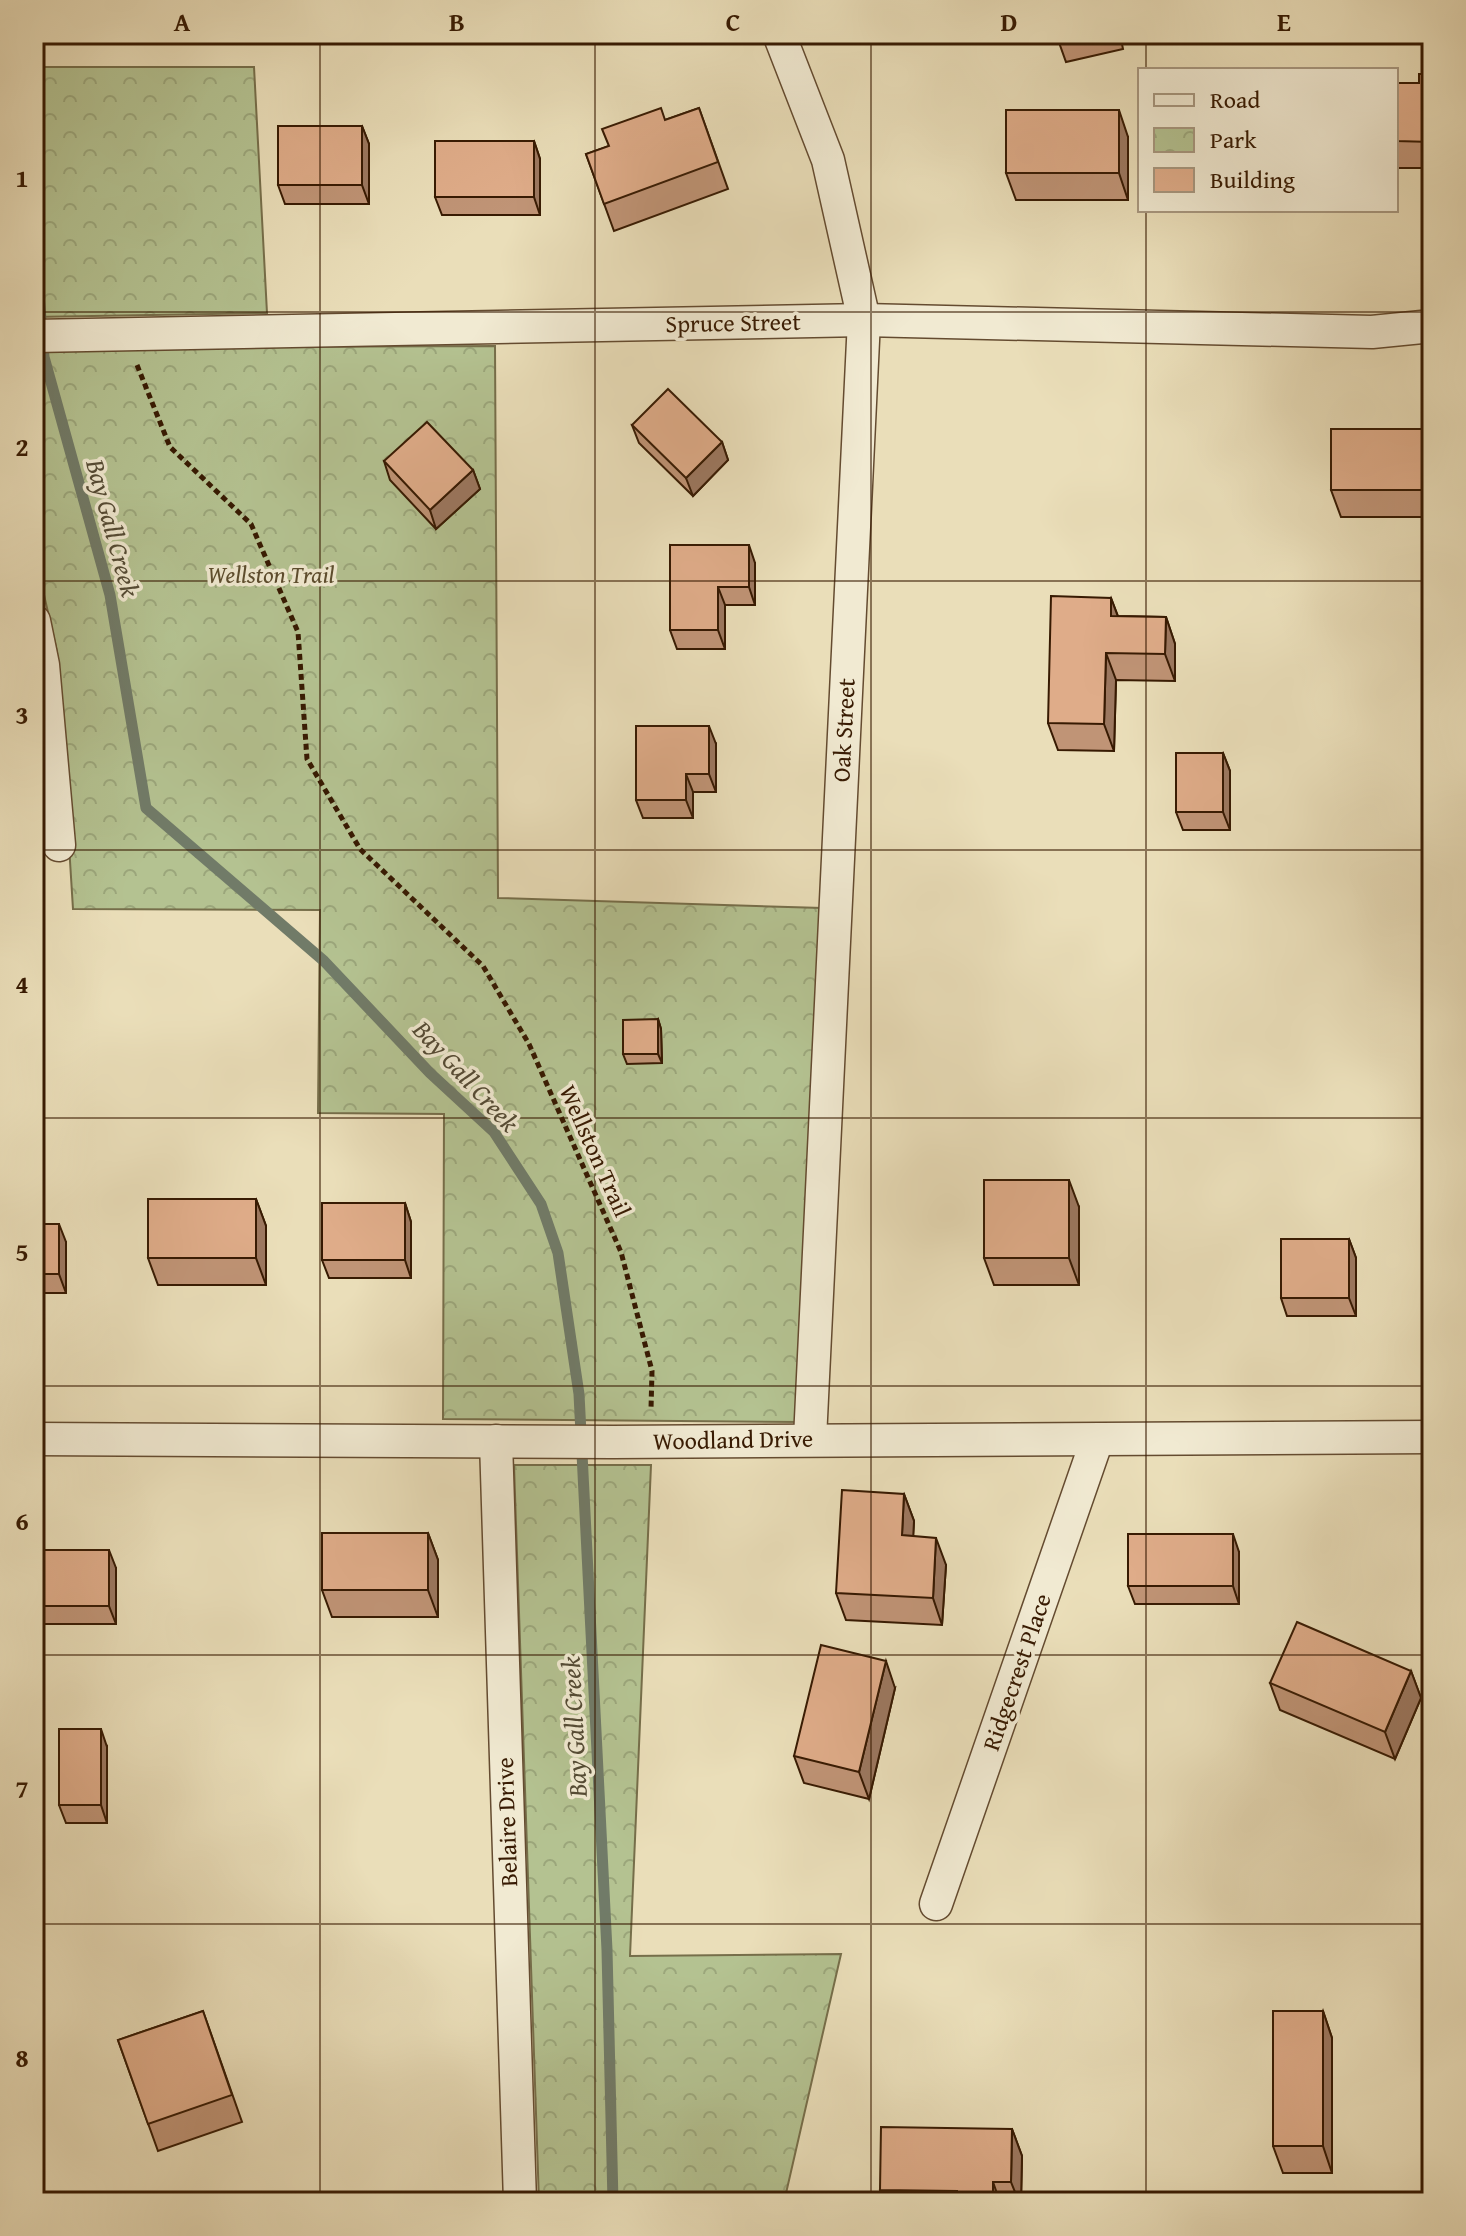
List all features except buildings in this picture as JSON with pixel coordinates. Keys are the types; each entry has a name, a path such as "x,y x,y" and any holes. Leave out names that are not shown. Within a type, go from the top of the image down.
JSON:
{"street":[{"name":"Oak Street","path":"779,34 828,160 864,320 810,1439"},
{"name":"Spruce Street","path":"34,336 864,320 1372,332 1432,326"},
{"path":"34,621 43,665 59,845"},
{"name":"Woodland Drive","path":"34,1439 613,1442 1432,1437"},
{"name":"Ridgecrest Place","path":"936,1904 1097,1440"},
{"name":"Belaire Drive","path":"496,1441 520,2202"}],"path":[{"name":"Wellston Trail","path":"110,335 170,447 251,524 298,632 307,759 360,849 483,966 529,1044 621,1252 652,1371 651,1440"}],"green space":[{"path":"34,67 254,67 267,313 34,317"},
{"name":"Wellston Trail","path":"495,346 498,898 822,908 799,1422 443,1419 444,1114 318,1113 320,910 73,909 57,652 34,551 34,348"},
{"path":"514,1465 651,1465 630,1956 841,1954 784,2202 539,2202"}],"waterway":[{"name":"Bay Gall Creek","path":"34,232 44,357 110,595 146,808 324,961 430,1073 494,1132 541,1204 558,1253 579,1394 607,1950 613,2202"}]}
